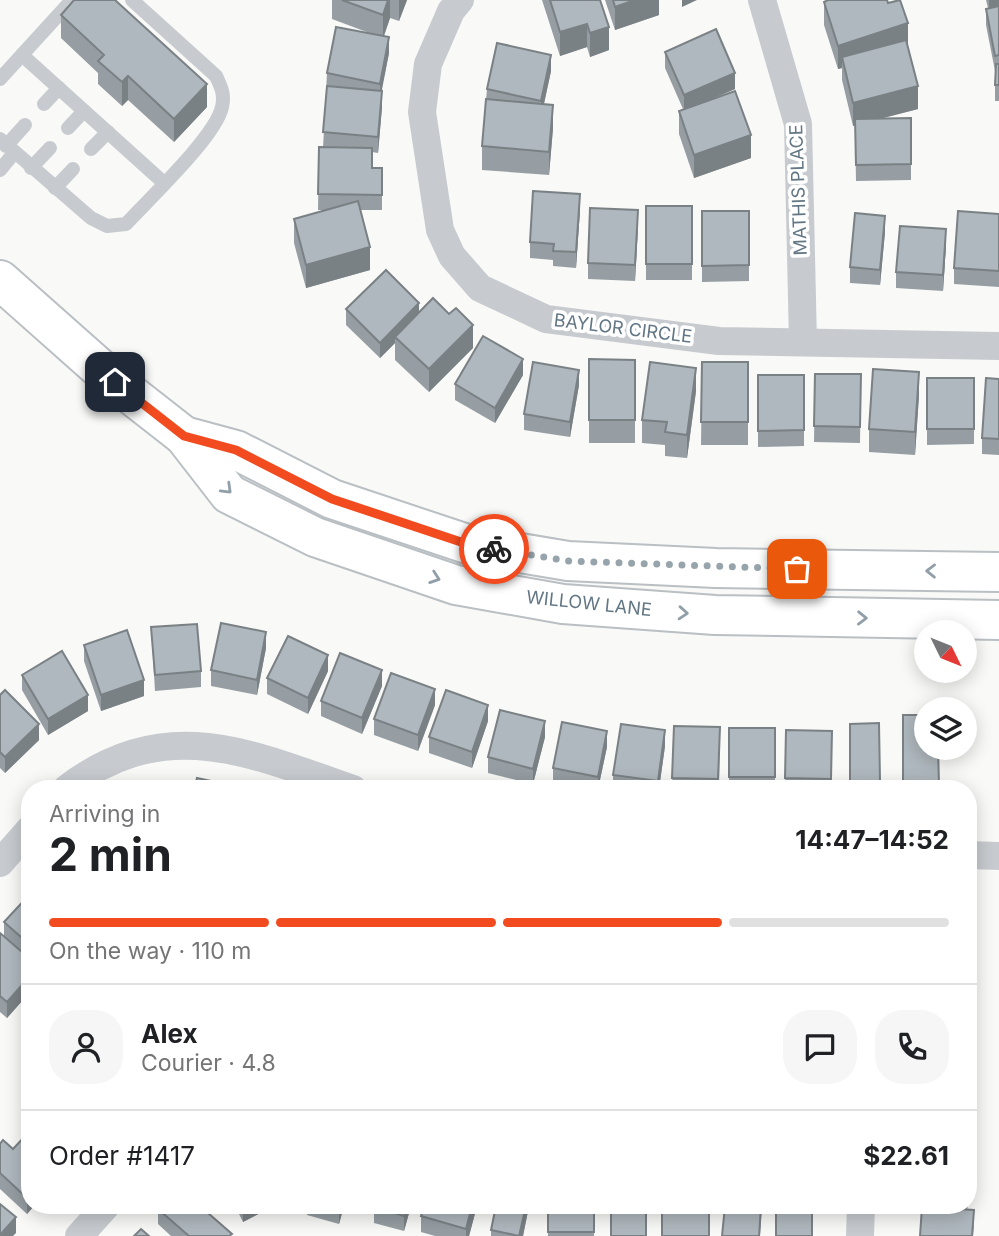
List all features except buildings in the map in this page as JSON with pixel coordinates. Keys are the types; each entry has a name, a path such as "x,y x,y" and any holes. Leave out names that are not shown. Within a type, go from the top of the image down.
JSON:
{"street":[{"name":"BAYLOR CIRCLE","path":"460,0 451,11 428,64 422,112 440,230 452,256 480,288 546,318 719,341 999,346"},
{"name":"MATHIS PLACE","path":"762,0 798,124 803,342"},
{"name":"WILLOW LANE","path":"0,280 115,382 184,436 229,494 315,537 456,585 563,604 715,615 999,620"},
{"name":"WILLOW LANE","path":"184,436 236,450 332,499 467,544 568,561 716,568 999,572"},
{"path":"79,780 127,756 161,748 193,745 224,747 256,755 327,780"},
{"path":"0,863 21,839"},
{"path":"977,855 999,856"},
{"path":"79,1236 99,1214"},
{"path":"860,1236 861,1214"}],"lane":[{"path":"0,79 72,0"},
{"path":"7,146 91,219 107,226 126,223 212,129 222,109 224,93 216,76 132,0"},
{"path":"22,55 164,183"},
{"path":"44,104 59,88"},
{"path":"68,128 84,111"},
{"path":"0,170 7,146 25,125"},
{"path":"91,149 108,132"},
{"path":"31,168 50,148"},
{"path":"55,188 73,169"}],"way so far":[{"path":"494,549 568,561 797,569"}],"route":[{"path":"115,382 184,436 236,450 332,499 467,544 494,549"}]}
